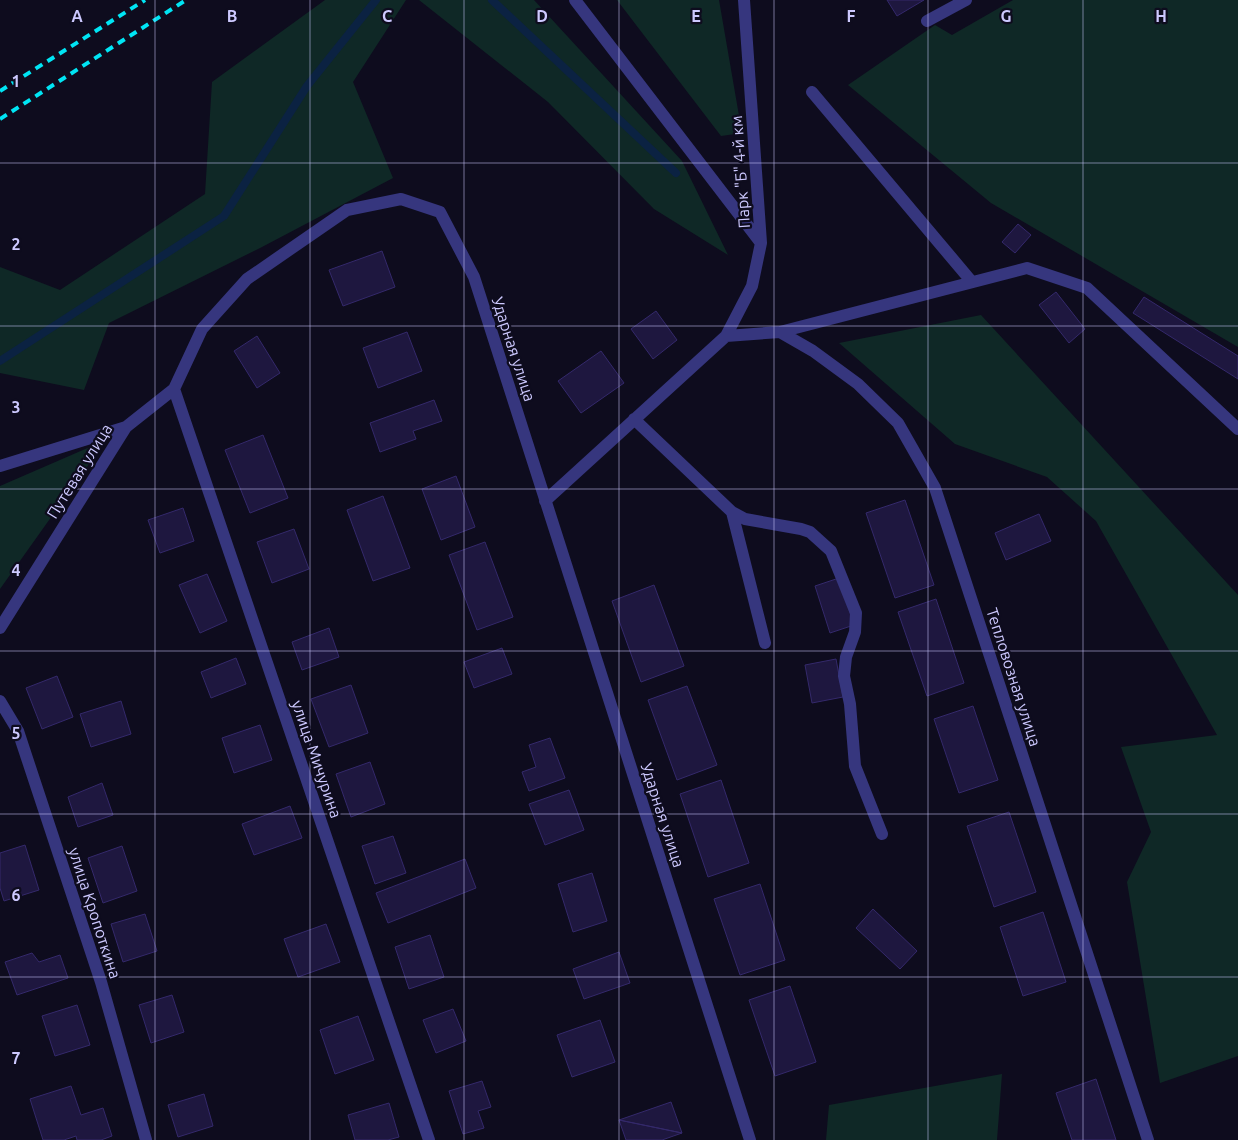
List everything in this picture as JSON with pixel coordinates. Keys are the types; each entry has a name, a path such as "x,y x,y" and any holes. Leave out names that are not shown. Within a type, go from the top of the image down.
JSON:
{"street":[{"path":"575,0 761,243"},
{"name":"Парк \"Б\" 4-й км","path":"726,336 752,286 761,243 744,0"},
{"path":"927,20 966,0"},
{"path":"812,92 972,282"},
{"name":"Путевая улица","path":"0,628 126,427 174,389 202,329 247,279 347,210 401,199 440,212"},
{"name":"Ударная улица","path":"440,212 474,277 750,1140"},
{"path":"545,501 726,336 780,332 1028,268 1087,288 1238,429"},
{"name":"Тепловозная улица","path":"780,332 813,351 876,400 898,423 934,488 1148,1140"},
{"name":"улица Мичурина","path":"174,389 429,1140"},
{"path":"634,419 732,512 745,519 810,532 831,551 856,613 855,632 846,657 844,676 850,704 855,766 882,834"},
{"path":"0,466 126,427"},
{"path":"732,512 765,643"},
{"name":"улица Кропоткина","path":"0,701 22,740 101,982 146,1140"}],"green space":[{"path":"325,0 406,0 353,82 393,178 262,247 109,323 84,390 0,373 0,267 60,290 205,194 212,82"},
{"path":"419,0 534,0 682,161 728,255 654,209 548,102"},
{"path":"617,0 719,0 742,133 721,136"},
{"path":"1013,0 1238,0 1238,347 991,203 848,85 935,25 952,35"},
{"path":"981,315 1238,595 1238,1056 1160,1083 1127,882 1151,832 1121,747 1217,735 1096,521 1047,477 955,444 839,343"},
{"path":"106,440 0,589 0,486"},
{"path":"1002,1074 997,1140 826,1140 829,1105"}],"building":[{"path":"887,0 924,0 897,16"},
{"path":"1018,224 1031,235 1015,253 1002,242"},
{"path":"382,251 395,287 343,306 329,270"},
{"path":"1056,292 1085,329 1069,343 1039,305"},
{"path":"1144,297 1238,356 1238,379 1133,313"},
{"path":"656,311 677,340 653,359 631,329"},
{"path":"407,332 422,371 378,388 363,348"},
{"path":"257,336 280,373 257,388 234,351"},
{"path":"601,351 624,383 581,413 558,381"},
{"path":"434,400 442,421 413,431 416,439 380,452 370,423"},
{"path":"263,435 288,498 250,513 225,450"},
{"path":"456,476 475,527 441,540 422,489"},
{"path":"383,496 410,568 373,581 347,510"},
{"path":"905,500 934,585 895,598 866,513"},
{"path":"183,508 194,541 160,553 148,520"},
{"path":"1039,514 1051,541 1006,560 995,533"},
{"path":"294,529 309,569 272,583 257,542"},
{"path":"485,542 513,617 477,630 449,555"},
{"path":"207,574 227,621 200,633 179,585"},
{"path":"839,578 854,625 830,633 815,586"},
{"path":"654,585 684,666 641,682 612,601"},
{"path":"936,599 964,683 927,696 898,612"},
{"path":"329,628 339,657 302,670 292,642"},
{"path":"502,648 512,674 474,688 464,662"},
{"path":"236,658 246,684 211,698 201,672"},
{"path":"836,659 843,697 812,703 805,665"},
{"path":"57,676 73,717 42,729 26,688"},
{"path":"351,685 368,733 329,747 311,699"},
{"path":"687,686 717,765 677,780 648,700"},
{"path":"121,701 131,734 91,747 80,714"},
{"path":"973,706 998,780 959,793 934,719"},
{"path":"260,725 272,760 234,773 222,738"},
{"path":"550,738 565,778 529,791 522,772 536,767 529,745"},
{"path":"370,762 385,804 351,817 336,774"},
{"path":"721,780 749,863 708,877 680,794"},
{"path":"102,783 113,815 78,827 68,797"},
{"path":"569,790 584,830 545,845 529,804"},
{"path":"290,806 302,838 254,855 242,824"},
{"path":"1009,812 1036,892 994,907 967,826"},
{"path":"393,836 406,873 375,884 362,846"},
{"path":"25,845 39,890 4,901 0,888 0,853"},
{"path":"122,846 137,891 103,903 88,858"},
{"path":"465,859 476,888 388,923 376,893"},
{"path":"592,873 607,921 573,932 558,884"},
{"path":"760,884 785,960 740,975 714,899"},
{"path":"873,909 917,951 900,969 856,928"},
{"path":"1043,912 1066,982 1023,996 1000,927"},
{"path":"145,914 157,951 123,962 111,924"},
{"path":"326,924 340,962 298,977 284,939"},
{"path":"430,935 444,977 409,989 395,947"},
{"path":"619,952 630,983 584,999 573,969"},
{"path":"32,953 39,962 60,955 68,978 17,995 5,962"},
{"path":"790,986 816,1062 775,1076 749,1000"},
{"path":"172,995 184,1032 151,1043 139,1005"},
{"path":"77,1005 90,1045 55,1056 42,1016"},
{"path":"453,1009 466,1041 436,1053 423,1020"},
{"path":"358,1016 374,1060 335,1074 320,1030"},
{"path":"600,1020 615,1062 572,1077 557,1035"},
{"path":"1096,1079 1116,1140 1072,1140 1056,1093"},
{"path":"482,1081 491,1107 478,1111 484,1128 463,1134 449,1091"},
{"path":"71,1086 81,1115 103,1108 112,1136 101,1140 77,1140 76,1136 64,1140 43,1140 30,1099"},
{"path":"204,1094 213,1126 178,1137 168,1105"},
{"path":"671,1102 682,1133 619,1120"},
{"path":"389,1103 399,1137 388,1140 355,1140 348,1115"},
{"path":"619,1120 682,1133 662,1140 626,1140"}],"waterway":[{"path":"0,361 224,216 307,86 376,0"},
{"path":"492,0 676,173"}],"railway":[{"path":"0,91 145,0"},
{"path":"0,119 186,0"}]}
